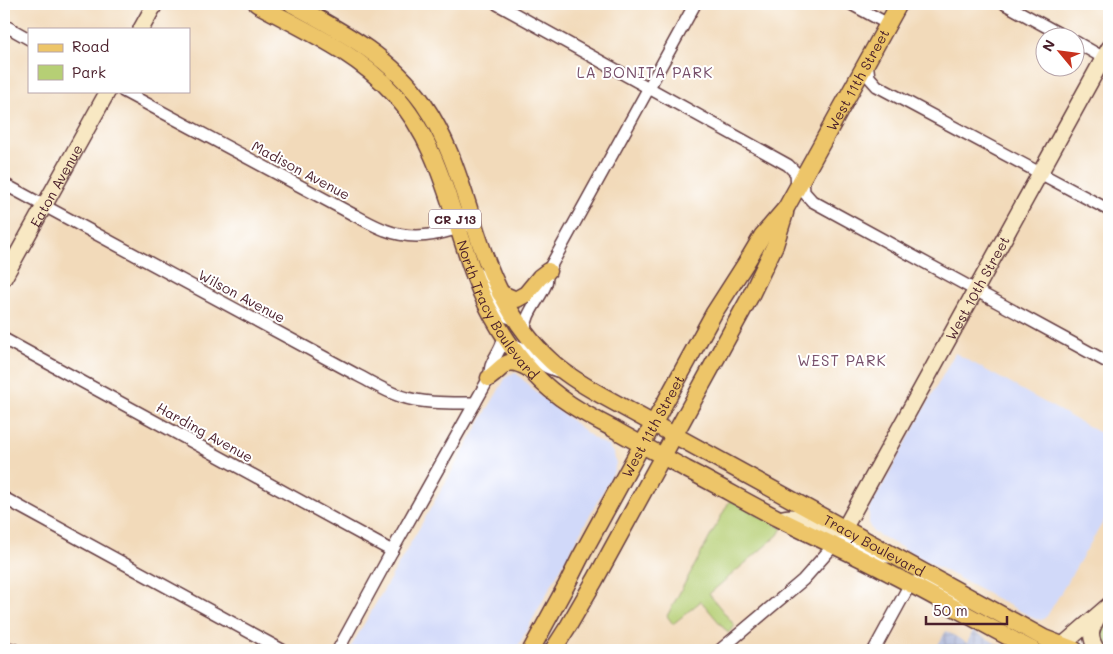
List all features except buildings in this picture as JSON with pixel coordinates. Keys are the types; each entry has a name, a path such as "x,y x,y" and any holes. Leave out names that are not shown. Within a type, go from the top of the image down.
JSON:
{"main road":[{"name":"North Tracy Boulevard","path":"257,4 350,56 378,77 395,95 413,118 428,144 500,293 522,317 525,333 546,357 570,377 674,435"},
{"name":"North Tracy Boulevard","path":"292,4 346,34 390,66 417,95 434,120 448,147 462,185 471,266 482,296 502,331 505,348 568,404 663,456"},
{"name":"West 11th Street","path":"531,650 720,303 762,236 786,208 899,4"},
{"name":"West 11th Street","path":"553,650 582,602 663,456 758,280 775,244 786,208"},
{"path":"500,293 517,299 526,294 540,277 548,271"},
{"path":"489,378 506,363 519,363 528,368"},
{"name":"Tracy Boulevard","path":"674,435 1065,649"},
{"name":"Tracy Boulevard","path":"663,456 779,519 910,584 1033,650"}],"street":[{"path":"142,28 155,4"},
{"path":"498,4 788,165 796,173 804,192 812,202 1109,363"},
{"path":"471,266 485,281 504,315 509,318 522,317 546,283 548,271 695,4"},
{"path":"851,4 888,24"},
{"path":"1005,4 1049,28"},
{"path":"4,25 28,38"},
{"path":"1086,47 1107,56"},
{"name":"West 10th Street","path":"844,529 1040,173 1107,56"},
{"path":"867,62 869,77 877,86 1109,210"},
{"name":"Eaton Avenue","path":"4,278 107,92"},
{"name":"Madison Avenue","path":"125,92 386,231 422,237 466,226"},
{"name":"Wilson Avenue","path":"4,184 399,396 436,402 475,403"},
{"name":"Harding Avenue","path":"4,339 392,551"},
{"path":"338,650 489,378 491,364 505,348 517,346 526,349 546,367 570,377"},
{"path":"4,498 282,650"},
{"path":"779,519 799,518 833,532 844,529"},
{"path":"720,650 803,580 834,545 846,541 880,557 894,556"},
{"path":"874,650 914,580 925,582 954,598 975,600"},
{"path":"1065,649 1105,608"},
{"path":"1097,650 1092,643 1091,633 1093,625 1105,608"},
{"path":"4,648 16,650"}],"shaded area":[{"path":"955,353 1109,438 1109,512 1047,616 1042,620 1035,619 873,532 869,525 869,510"},
{"path":"516,373 539,395 596,440 608,446 614,454 616,464 613,473 516,650 349,650 505,379 510,374"},
{"path":"946,631 967,643 973,631 1008,650 935,650"}],"green space":[{"path":"730,500 782,528 778,535 709,594 735,626 728,633 701,601 673,624 667,616"},
{"path":"1109,618 1109,649 1100,640 1098,632 1103,623"}],"district":[{"name":"LA BONITA PARK","path":"645,72"},
{"name":"WEST PARK","path":"842,360"}]}
